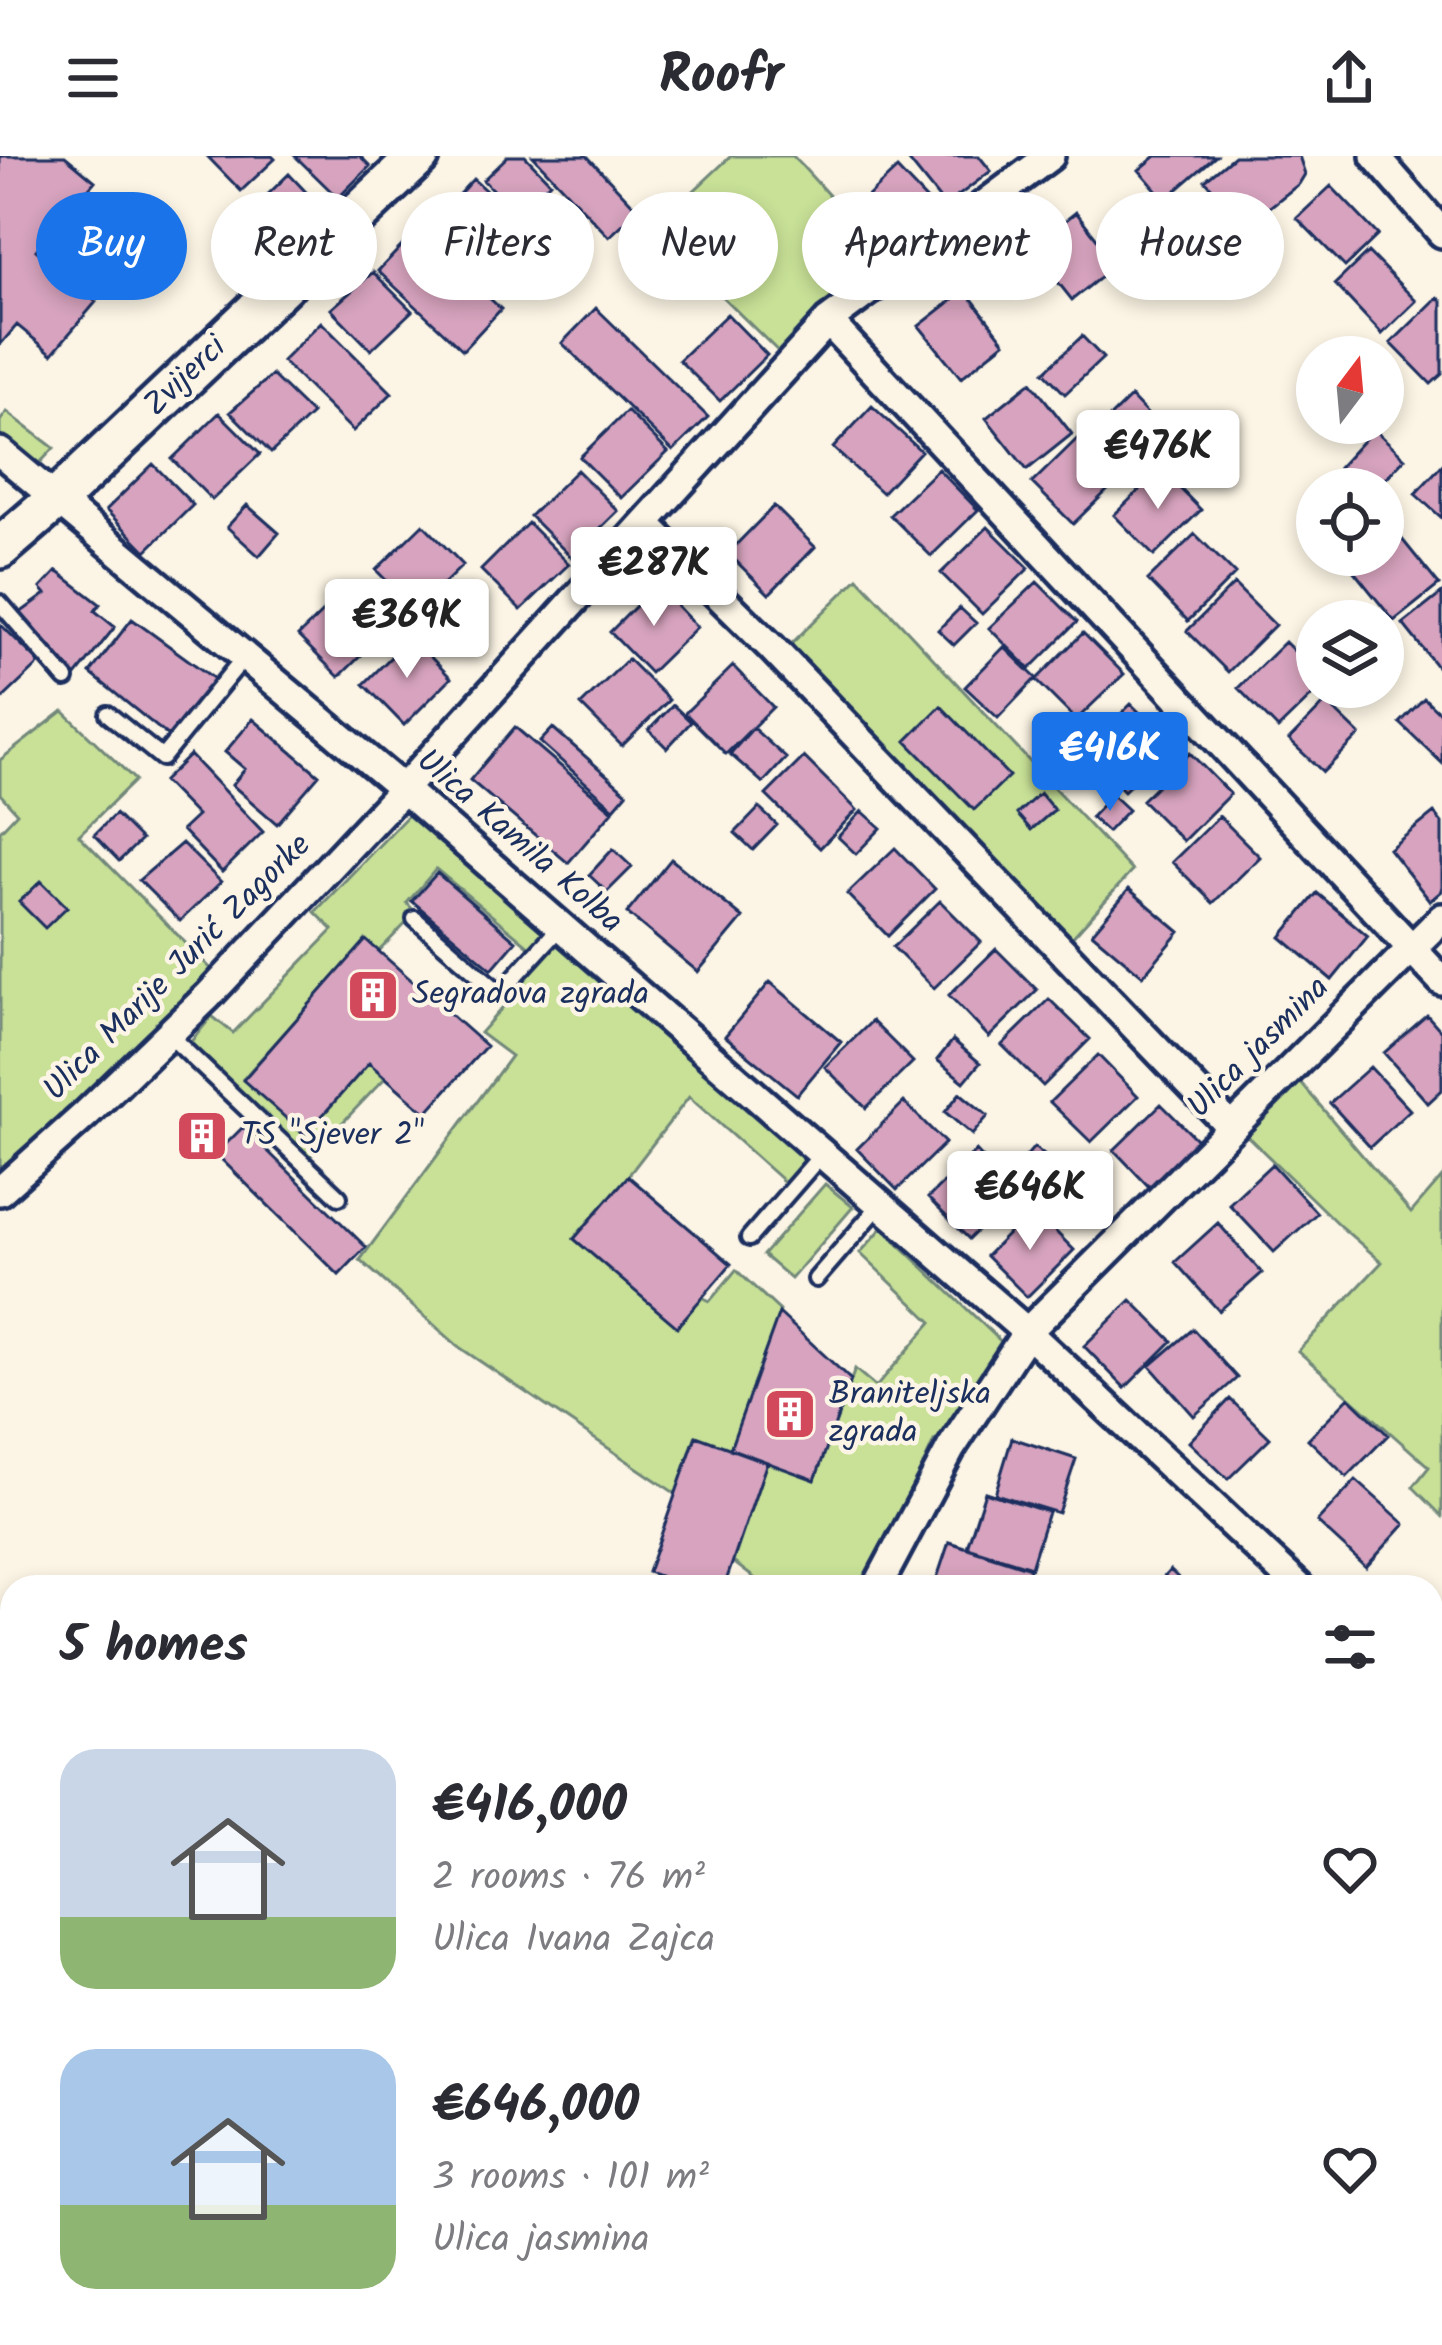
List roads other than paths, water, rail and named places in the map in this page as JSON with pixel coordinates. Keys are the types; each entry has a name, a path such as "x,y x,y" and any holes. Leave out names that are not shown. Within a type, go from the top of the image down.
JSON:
{"main road":[{"name":"Zvijerci","path":"0,548 418,156"}],"street":[{"name":"Ulica Marije Jurić Zagorke","path":"0,1191 168,1034 403,789 828,321 1050,156"},
{"path":"1375,156 1442,233"},
{"path":"828,321 1442,981"},
{"name":"Ulica Kamila Kolba","path":"0,452 403,789 1027,1332 1287,1575"},
{"path":"645,523 771,647 1231,1127"},
{"name":"Ulica jasmina","path":"883,1575 951,1448 1027,1332 1442,918"}],"lane":[{"path":"0,603 66,679"},
{"path":"108,714 162,758 245,656"},
{"path":"415,919 500,993 561,926"},
{"path":"168,1034 339,1197"},
{"path":"749,1238 822,1154"},
{"path":"816,1280 880,1204"}],"place":[{"name":"Segradova zgrada","path":"373,995"},
{"name":"TS \"Sjever 2\"","path":"202,1136"},
{"name":"Braniteljska zgrada","path":"790,1414"}]}
